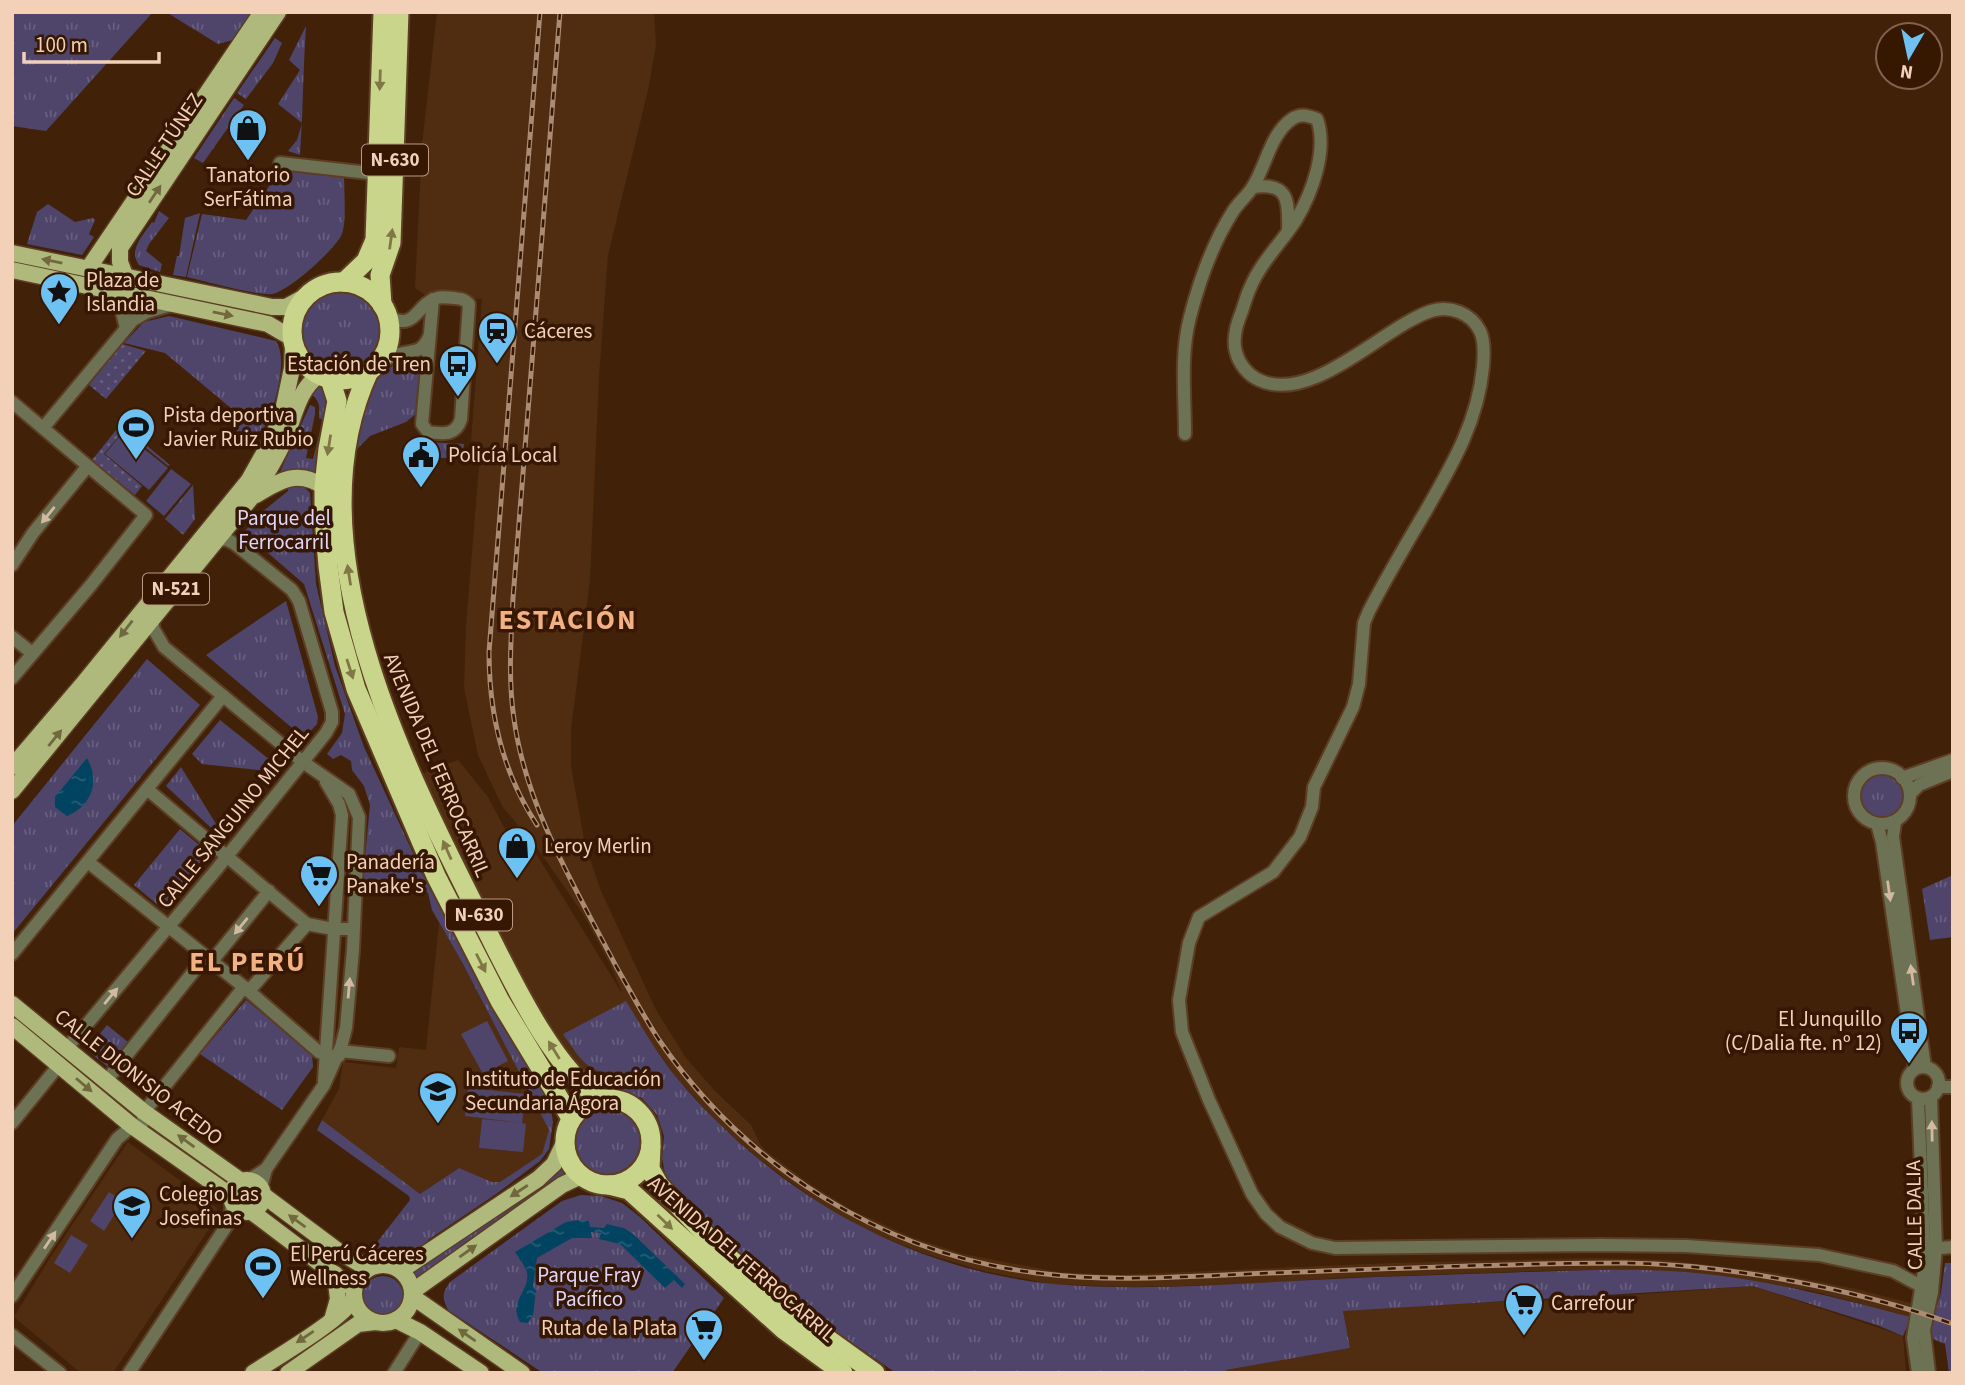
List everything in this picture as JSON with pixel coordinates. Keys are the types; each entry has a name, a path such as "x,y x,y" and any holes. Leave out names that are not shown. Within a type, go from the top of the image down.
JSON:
{"highway":[{"name":"N-630","path":"306,296 328,284 344,282 366,261 375,240 383,12"},
{"name":"N-630","path":"373,368 388,346 390,327 380,275 391,243 399,12"},
{"path":"344,282 362,286 372,293 385,311"},
{"path":"306,296 295,311 293,341 302,362 325,377 348,380 373,368"},
{"name":"AVENIDA DEL FERROCARRIL","path":"373,368 349,429 344,488 347,564 365,654 386,712 434,821 510,976 575,1079 601,1099"},
{"name":"AVENIDA DEL FERROCARRIL","path":"325,377 337,401 324,487 324,529 334,612 356,689 436,876 500,1001 571,1118"},
{"name":"N-630","path":"601,1099 625,1101 641,1113 650,1132 652,1146"},
{"path":"601,1099 582,1107 571,1118 566,1129 564,1143 570,1163 581,1176 596,1184 609,1185 626,1181 635,1176 648,1158 652,1146"},
{"name":"AVENIDA DEL FERROCARRIL","path":"652,1146 650,1169 659,1185 719,1248 793,1314 875,1373"},
{"name":"AVENIDA DEL FERROCARRIL","path":"609,1185 629,1191 783,1329 843,1373"}],"main road":[{"name":"CALLE TÚNEZ","path":"236,64 262,12"},
{"name":"CALLE TÚNEZ","path":"88,269 125,228 236,64 278,12"},
{"name":"CALLE TÚNEZ","path":"125,228 120,248 120,262 125,275"},
{"path":"12,253 272,307 286,307 306,296"},
{"path":"13,271 268,324 293,341"},
{"name":"N-521","path":"12,767 229,506 256,469 273,437 284,406 292,368 293,341"},
{"name":"N-521","path":"12,791 251,498 280,449 301,395 307,386 325,377"},
{"path":"251,498 281,480 297,476 312,479 324,487"},
{"name":"CALLE DIONISIO ACEDO","path":"12,1004 144,1112 254,1186 338,1251 358,1262 375,1266"},
{"name":"CALLE DIONISIO ACEDO","path":"12,1026 132,1126 335,1274 354,1294"},
{"path":"253,1373 348,1308 361,1274 375,1266 410,1265 538,1179 554,1164 564,1143"},
{"path":"396,1320 409,1308 413,1294 442,1269 562,1185 581,1176"},
{"path":"233,1186 254,1186 260,1205 239,1206 233,1186"},
{"path":"394,1266 407,1276 413,1294 432,1310 522,1373"},
{"path":"432,1310 429,1301 430,1288 442,1269"},
{"path":"332,1320 338,1298 335,1274"},
{"path":"354,1294 361,1313 375,1322"},
{"path":"288,1373 358,1324 396,1320 420,1332 481,1373"}],"street":[{"path":"1185,434 1184,350 1190,317 1213,251 1232,212 1253,187 1267,154 1285,126 1293,118 1304,115 1317,119 1322,132 1321,148 1308,196 1251,284 1236,327 1235,351 1250,376 1266,383 1280,384 1309,378 1359,354 1410,320 1432,311 1448,309 1472,319 1481,333 1484,355 1481,387 1471,424 1454,461 1364,623 1359,684 1353,707 1314,787 1312,807 1300,837 1273,872 1199,917 1189,943 1179,1000 1182,1032 1209,1100 1252,1194 1266,1214 1280,1227 1312,1243 1335,1248 1686,1246 1819,1255 1893,1271 1927,1289"},
{"path":"280,163 369,173"},
{"path":"1253,187 1278,187 1285,197 1288,230"},
{"path":"102,288 120,305 125,328"},
{"path":"413,318 433,299 439,297 464,299 470,307 461,419 457,429 446,434 428,432 422,424 433,299"},
{"path":"43,428 125,328 147,312 176,304"},
{"path":"385,311 400,321 413,318 425,321 430,332"},
{"path":"373,368 394,356 411,354 422,348 430,332"},
{"path":"411,354 421,362 426,374"},
{"path":"12,402 146,515 12,678"},
{"path":"12,565 33,533 87,467"},
{"name":"CALLE SANGUINO MICHEL","path":"67,1048 227,856 332,722 332,712 299,601 292,590 235,544 216,539"},
{"path":"153,619 153,628 164,647"},
{"path":"12,636 32,653"},
{"path":"133,643 152,642 164,647 323,778 349,794 359,817 346,1028 340,1051 324,1085 254,1186"},
{"path":"12,954 223,696"},
{"path":"1902,778 1953,760"},
{"path":"1910,794 1908,785 1895,771 1874,768 1857,782 1853,792 1859,815 1877,824 1895,822 1904,814 1912,789 1953,771"},
{"path":"323,778 339,804 342,815 324,1085"},
{"path":"147,789 307,924 334,923 348,917 353,924"},
{"path":"342,815 352,813 359,817"},
{"path":"1895,822 1893,837 1920,1068"},
{"path":"1877,824 1920,1068"},
{"path":"88,862 306,1039 325,1050 389,1056"},
{"path":"106,1080 269,891"},
{"path":"12,1296 117,1139 132,1126 135,1113 144,1112 247,989 307,924"},
{"path":"306,1039 319,1034 327,1025"},
{"path":"12,1123 59,1065"},
{"path":"1920,1068 1934,1071 1931,1089"},
{"name":"CALLE DALIA","path":"1920,1068 1909,1075 1907,1084 1910,1093 1931,1089 1931,1249 1924,1330 1929,1373"},
{"path":"1931,1089 1953,1076"},
{"path":"1931,1089 1953,1087"},
{"path":"129,1373 239,1206"},
{"path":"1931,1249 1953,1247"},
{"name":"CALLE DALIA","path":"1918,1373 1913,1338 1927,1289"},
{"path":"394,1373 420,1332"},
{"path":"12,1335 60,1373"}],"shaded area":[{"path":"437,12 654,12 656,45 648,90 608,255 599,376 590,580 571,729 571,766 585,845 601,891 656,1010 686,1058 715,1091 751,1125 766,1151 810,1184 852,1210 911,1237 963,1254 1058,1272 1118,1275 1392,1263 1598,1258 1665,1260 1776,1273 1856,1289 1914,1304 1911,1317 1808,1290 1668,1271 1566,1270 1335,1278 1231,1285 1127,1287 1051,1284 983,1271 926,1254 867,1231 815,1200 759,1159 720,1125 675,1076 653,1046 635,1056 597,1088 572,1064 524,987 421,774 458,760 488,797 506,831 518,825 502,806 478,755 464,688 466,626 481,442 471,441 482,299 437,295 431,299 415,288 422,145","holes":["519,826 583,914 623,995"]},
{"name":"Instituto de Educación Secundaria Ágora","path":"439,923 463,964 549,1130 549,1135 542,1154 500,1182 492,1182 459,1168 420,1194 322,1120 339,1089 343,1062 396,1068 399,1047 426,1050"},
{"name":"Colegio Las Josefinas","path":"128,1142 217,1208 217,1217 113,1373 81,1373 14,1317"},
{"path":"1753,1286 1903,1336 1906,1373 1225,1373 1226,1370 1350,1348 1343,1311 1404,1305 1562,1300"}],"green space":[{"path":"12,12 153,12 46,131 12,126"},
{"path":"166,12 254,12 236,39 218,44"},
{"path":"306,26 304,58 302,123 278,104 300,70 289,60"},
{"path":"275,38 282,43 273,63 246,99 237,93"},
{"path":"234,98 244,105 203,163 194,158"},
{"path":"302,124 300,155 288,151 297,140"},
{"path":"281,169 344,176 345,216 343,231 336,243 310,270 289,286 272,294 244,291 187,277 202,214 246,220"},
{"path":"48,204 75,222 93,218 95,220 89,234 94,237 82,255 27,244 37,212"},
{"path":"159,211 169,218 146,251 162,264 160,272 139,265 135,254 138,243 152,222 154,223"},
{"path":"200,213 186,277 173,275 185,218"},
{"path":"341,290 356,293 369,302 378,315 381,330 378,345 369,358 356,367 341,370 326,367 313,358 304,345 301,330 304,315 313,302 326,293"},
{"path":"169,316 276,341 280,350 280,373 272,410 263,430 253,433 236,431 244,419 165,353 124,343 144,322"},
{"path":"122,344 146,351 106,399 89,385"},
{"path":"399,363 410,363 421,371 417,413 406,422 370,436 357,449 367,399 372,388 379,377"},
{"path":"323,387 330,394 317,475 281,475 310,405 315,407 315,414 306,458 313,459 323,420 319,418 317,401 309,393"},
{"path":"121,424 170,465 124,430 104,454 142,486 135,495 92,460"},
{"name":"Pista deportiva Javier Ruiz Rubio","path":"123,432 168,468 149,490 105,454"},
{"path":"427,442 464,444 463,459 426,457"},
{"path":"171,469 191,484 164,516 146,501"},
{"path":"193,485 195,519 183,535 165,519"},
{"name":"Parque del Ferrocarril","path":"304,487 310,493 316,584 335,666 364,747 431,892 434,891 471,969 541,1087 550,1104 553,1122 549,1149 540,1161 428,1240 427,1244 404,1256 367,1255 410,1200 409,1196 317,1130 322,1120 420,1194 459,1168 492,1182 500,1182 542,1154 549,1130 432,910 428,893 415,886 366,882 363,878 370,805 364,786 352,770 351,761 341,755 333,759 327,754 342,733 345,714 304,584 244,532 262,512 288,491 288,488"},
{"path":"286,601 318,717 317,724 304,738 206,655"},
{"path":"147,659 200,705 12,934 12,826"},
{"path":"220,720 280,768 277,772 202,764 192,754"},
{"path":"181,767 224,837 166,786"},
{"path":"1881,774 1890,775 1897,780 1902,787 1902,805 1897,812 1890,817 1881,818 1872,817 1865,812 1860,805 1859,796 1860,787 1865,780 1872,775"},
{"path":"180,829 210,854 164,910 134,885"},
{"path":"1953,875 1953,937 1930,940 1922,889"},
{"path":"246,1000 312,1054 313,1067 282,1110 200,1054"},
{"path":"626,1001 669,1068 713,1118 754,1155 798,1188 845,1218 894,1242 946,1262 999,1276 1054,1284 1159,1287 1565,1271 1670,1271 1762,1282 1911,1317 1903,1336 1877,1325 1753,1286 1343,1311 1350,1348 1226,1370 1225,1373 896,1373 818,1319 751,1264 695,1211 666,1179 662,1158 664,1136 657,1115 642,1098 616,1089 597,1088 613,1073 589,1066 563,1034"},
{"path":"487,1021 508,1061 483,1074 461,1034"},
{"path":"107,1025 128,1042 108,1067 87,1050"},
{"path":"468,1088 526,1094 522,1123 465,1116"},
{"path":"601,1108 613,1108 625,1113 635,1123 640,1141 638,1154 625,1169 613,1174 601,1174 589,1169 579,1159 574,1147 574,1135 579,1123 589,1113"},
{"path":"482,1119 526,1124 523,1152 479,1148"},
{"path":"562,1165 568,1175 417,1278 412,1270"},
{"path":"109,1192 123,1201 104,1231 90,1221"},
{"name":"Parque Fray Pacífico","path":"581,1195 601,1196 622,1203 724,1298 672,1373 543,1373 448,1310 444,1296 450,1282 562,1201"},
{"path":"71,1235 88,1245 70,1273 54,1263"},
{"path":"1945,1263 1953,1263 1953,1373 1949,1373 1945,1344 1933,1339 1929,1330 1941,1293"},
{"path":"383,1276 397,1282 403,1296 397,1310 383,1316 369,1310 363,1296 369,1282"}],"water":[{"path":"87,758 93,775 91,792 76,812 67,816 55,807 55,797"},
{"path":"589,1221 590,1227 604,1228 607,1224 624,1228 685,1284 682,1288 674,1280 665,1288 620,1244 599,1239 601,1233 591,1232 592,1238 572,1238 537,1258 533,1315 528,1323 520,1322 516,1308 527,1273 515,1252 566,1222"}],"railway":[{"path":"537,825 515,784 500,742 492,698 489,652 540,12"},
{"path":"560,12 513,598 511,674 514,719 520,752 541,816 617,968 659,1040 694,1086 733,1127 776,1165 823,1197 873,1224 925,1246 980,1263 1037,1273 1095,1278 1153,1278 1491,1265 1664,1264 1791,1281 1875,1300 1953,1324"}],"place":[{"name":"Tanatorio SerFátima","path":"248,162"},
{"name":"Plaza de Islandia","path":"59,326"},
{"name":"Cáceres","path":"497,365"},
{"name":"Estación de Tren","path":"458,398"},
{"name":"Pista deportiva Javier Ruiz Rubio","path":"136,461"},
{"name":"Policía Local","path":"421,489"},
{"name":"Leroy Merlin","path":"517,880"},
{"name":"Panadería Panake's","path":"319,908"},
{"name":"El Junquillo (C/Dalia fte. nº 12)","path":"1909,1065"},
{"name":"Instituto de Educación Secundaria Ágora","path":"438,1125"},
{"name":"Colegio Las Josefinas","path":"132,1240"},
{"name":"El Perú Cáceres Wellness","path":"263,1300"},
{"name":"Carrefour","path":"1524,1337"},
{"name":"Ruta de la Plata","path":"704,1362"}],"district":[{"name":"ESTACIÓN","path":"568,620"},
{"name":"EL PERÚ","path":"248,962"}]}
